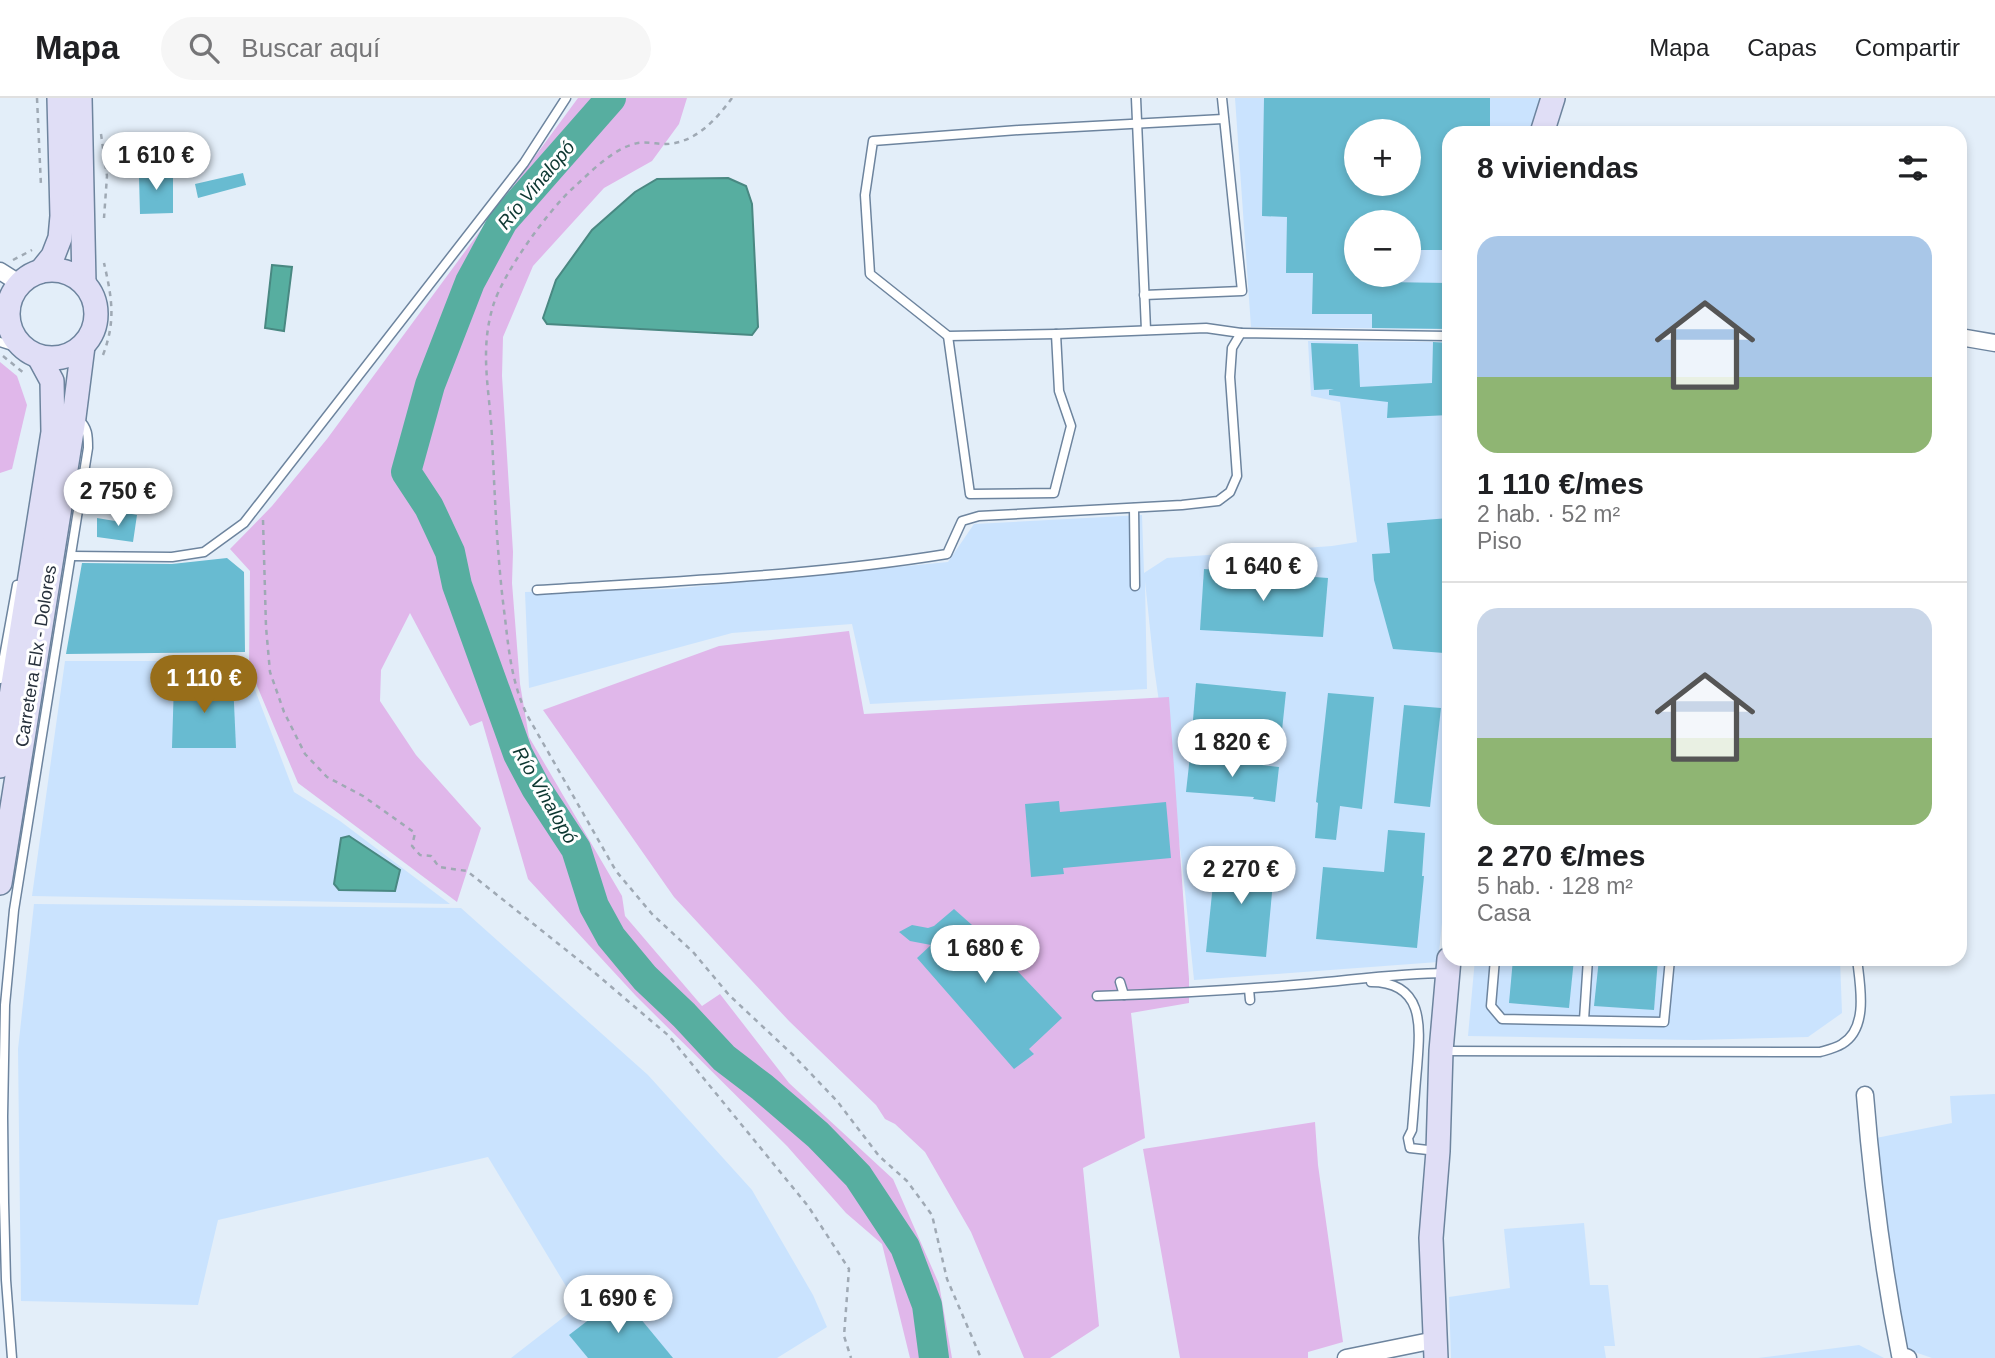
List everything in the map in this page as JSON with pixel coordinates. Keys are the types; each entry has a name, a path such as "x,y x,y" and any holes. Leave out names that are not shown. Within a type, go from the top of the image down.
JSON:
{"main road":[{"path":"38,260 84,283 92,294 96,321 83,346 67,356 30,361 10,330 4,309 12,294 7,275 38,260 53,256 60,238 62,216 59,98"},
{"path":"80,98 84,283"},
{"path":"1544,126 1553,98"},
{"name":"Carretera Elx - Dolores","path":"0,883 83,346"},
{"name":"Carretera Elx - Dolores","path":"0,766 53,432 52,381 30,361"},
{"path":"1435,1349 1431,1238 1453,966"}],"street":[{"path":"1967,338 1995,343"},
{"path":"1865,1095 1870,1159 1889,1297 1900,1355 1908,1358"},
{"path":"1346,1358 1435,1349"}],"lane":[{"path":"81,131 86,98"},
{"path":"71,556 172,557 204,552 244,523 524,163 566,98"},
{"path":"1136,98 1146,330"},
{"path":"1144,295 1242,291 1222,98"},
{"path":"1223,119 873,141 865,195 870,274 948,335 1206,328 1241,333 1442,336"},
{"path":"537,590 763,575 904,561 947,554 962,521 979,516 1218,501 1230,492 1237,475 1230,377 1231,348 1241,333"},
{"path":"948,335 970,494 998,494 1054,493 1071,426 1059,391 1056,334"},
{"path":"0,342 30,361"},
{"path":"12,1358 4,1202 5,1006 14,910 88,448 88,435 84,424 74,416"},
{"path":"1134,508 1135,586"},
{"path":"24,547 40,516"},
{"path":"0,679 20,572"},
{"path":"1097,996 1336,982 1443,966"},
{"path":"1494,966 1490,1006 1502,1018 1664,1022 1669,966"},
{"path":"1584,1020 1588,966"},
{"path":"1446,1051 1821,1052 1843,1044 1857,1026 1862,1000 1858,966"},
{"path":"1120,982 1125,995"},
{"path":"1336,982 1380,982 1395,986 1408,995 1415,1005 1420,1023 1412,1130 1408,1138 1410,1148 1438,1151"},
{"path":"1248,989 1250,1000"}],"path":[{"path":"37,98 41,189"},
{"path":"732,98 706,129 675,143 638,144 613,155 570,191 534,235 513,267 494,304 485,341 485,378 491,429 499,575 510,662 516,692 527,715 616,871 652,914 693,952 729,995 793,1055 836,1101 879,1156 907,1181 932,1215 947,1279 981,1358"},
{"path":"7,275 10,262 38,260"},
{"path":"0,355 30,361"},
{"path":"262,500 270,672 284,712 305,754 327,777 363,796 415,833 412,846 420,855 431,856 439,867 467,871 669,1036 808,1206 849,1269 844,1336 851,1358"}],"shaded area":[{"path":"578,98 687,98 679,124 652,161 604,188 533,266 503,337 502,376 513,552 512,583 520,684 529,737 622,896 625,916 702,1006 720,994 789,1083 893,1179 939,1284 952,1358 910,1358 882,1244 846,1213 787,1146 636,996 528,879 482,721 470,726 410,613 381,670 380,701 416,755 481,828 457,902 298,783 249,667 250,571 230,549 272,506 327,439"},
{"path":"1235,98 1540,98 1532,126 1442,126 1442,329 1251,327"},
{"path":"144,142 165,142 165,154 149,154 148,158 144,158"},
{"path":"728,178 746,186 752,204 758,327 752,335 547,324 543,318 556,280 592,230 635,192 657,179"},
{"path":"272,265 292,267 284,331 265,328"},
{"path":"1308,341 1442,342 1442,923 1438,962 1194,980 1182,862 1154,667 1145,581 1147,689 870,704 852,624 732,633 529,688 525,592 671,589 948,562 974,524 1142,515 1144,573 1167,558 1357,542 1340,402 1311,396"},
{"path":"0,362 17,376 27,405 12,469 0,473"},
{"path":"849,631 864,714 1169,697 1189,1003 1131,1013 1145,1138 1083,1168 1099,1326 1050,1358 1024,1358 971,1232 925,1152 895,1124 885,1119 876,1105 789,1021 674,897 543,710 719,646"},
{"path":"65,661 244,661 294,792 340,821 450,904 32,896"},
{"path":"349,836 400,870 395,891 339,890 334,884 341,838"},
{"path":"34,904 461,908 648,1075 752,1190 813,1295 827,1327 777,1358 511,1358 578,1306 488,1157 218,1220 198,1305 21,1301 18,1049"},
{"path":"1474,966 1840,966 1842,1013 1808,1037 1694,1040 1468,1036"},
{"path":"1995,1094 1995,1358 1932,1358 1906,1349 1890,1284 1876,1138 1952,1123 1950,1096"},
{"path":"1315,1122 1318,1165 1343,1342 1308,1352 1308,1358 1180,1358 1143,1149"},
{"path":"1584,1223 1590,1285 1608,1285 1615,1346 1604,1346 1606,1358 1451,1358 1449,1297 1510,1288 1504,1229"},
{"path":"1859,1345 1884,1358 1758,1358"}],"building":[{"path":"1264,98 1490,98 1490,126 1442,126 1442,250 1421,250 1421,210 1344,210 1344,287 1421,287 1421,283 1442,283 1442,329 1372,328 1372,314 1312,314 1313,273 1286,273 1287,217 1262,216"},
{"path":"146,167 166,167 166,177 173,177 173,213 140,214 139,177 146,177"},
{"path":"243,173 246,185 198,198 195,184"},
{"path":"1433,342 1442,343 1442,415 1387,418 1388,402 1329,395 1329,390 1334,389 1314,390 1311,343 1358,344 1360,387 1432,383"},
{"path":"122,512 137,515 133,542 97,537 97,518 121,522"},
{"path":"1442,519 1442,653 1393,649 1374,580 1372,554 1390,553 1387,523"},
{"path":"227,558 244,572 245,652 66,654 82,563 172,564"},
{"path":"1204,569 1328,578 1323,637 1200,630"},
{"path":"233,681 236,748 172,748 174,682"},
{"path":"1196,683 1286,692 1281,740 1192,732"},
{"path":"1328,693 1374,697 1362,809 1340,806 1336,840 1315,838 1316,802"},
{"path":"1404,705 1441,708 1430,807 1394,803"},
{"path":"1190,756 1279,767 1275,802 1253,799 1254,797 1186,792"},
{"path":"1059,801 1060,812 1166,802 1171,858 1063,868 1064,874 1031,877 1025,804"},
{"path":"1388,830 1425,833 1417,948 1316,939 1323,867 1384,872"},
{"path":"1216,855 1275,861 1266,957 1206,952"},
{"path":"954,909 990,941 997,937 1012,951 1006,959 1062,1018 1029,1049 1034,1054 1014,1069 917,958 931,945 910,941 899,932 912,925 928,928 934,926"},
{"path":"1512,966 1573,966 1569,1008 1509,1003"},
{"path":"1598,966 1657,966 1654,1010 1594,1006"},
{"path":"621,1295 673,1358 588,1358 569,1335"}],"waterway":[{"name":"Río Vinalopó","path":"611,98 503,221 470,282 430,385 406,472 429,507 450,552 457,585 518,754 536,788 576,849 594,906 611,937 645,978 724,1058 818,1135 858,1176 905,1247 927,1305 934,1358"}]}
